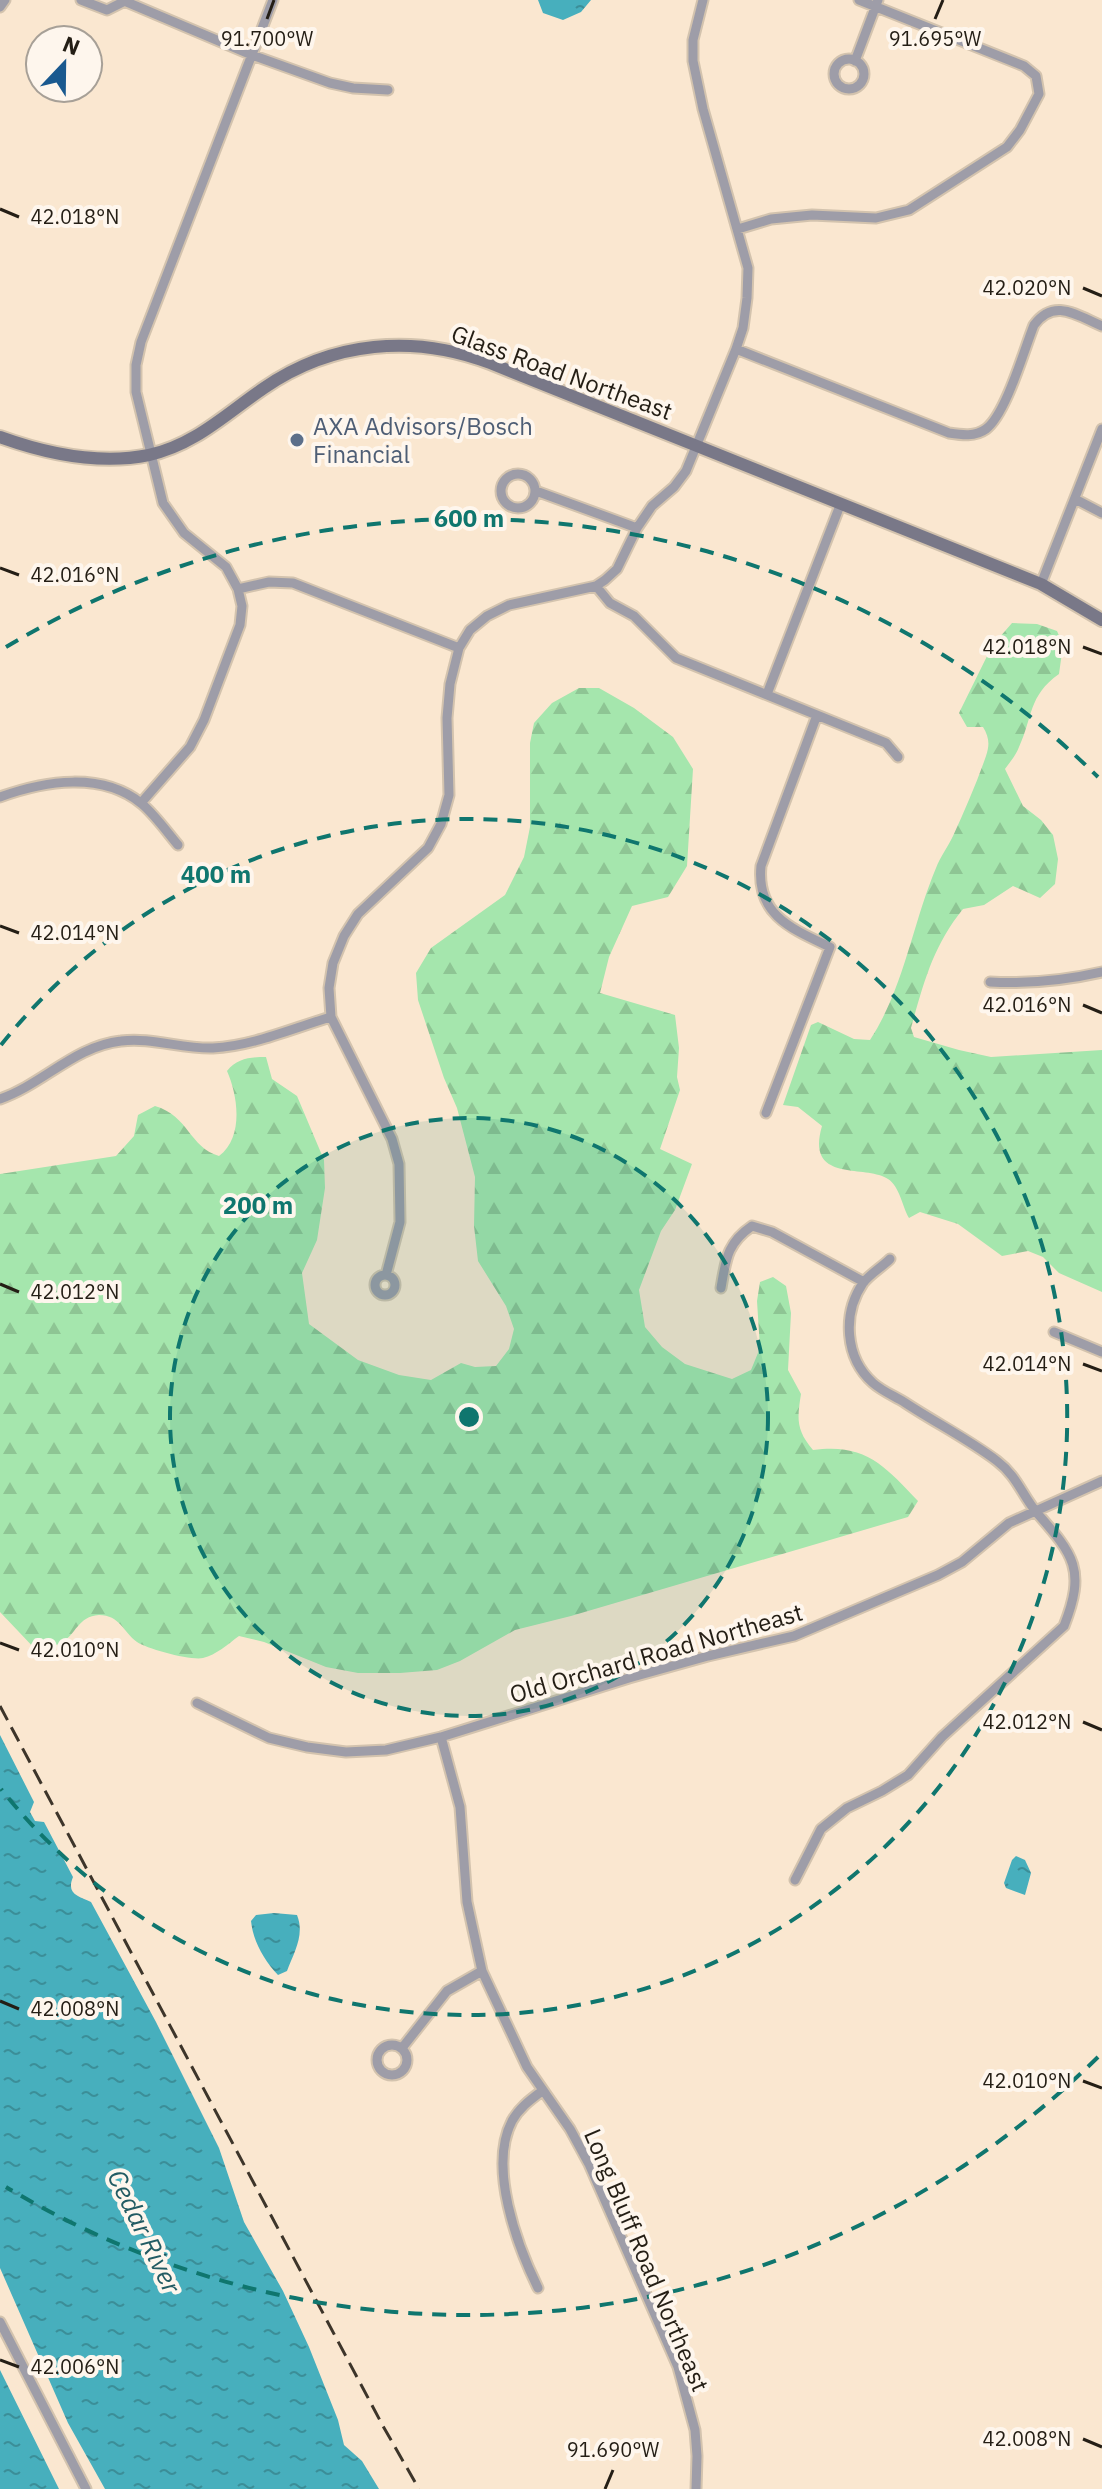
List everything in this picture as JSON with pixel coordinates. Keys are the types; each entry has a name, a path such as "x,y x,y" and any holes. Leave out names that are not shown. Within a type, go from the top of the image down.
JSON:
{"street":[{"path":"0,7 5,0"},
{"path":"81,0 107,10 123,1 252,55 330,83 388,90"},
{"path":"141,803 190,747 204,720 240,625 242,606 238,589 226,567 184,533 163,503 136,392 136,365 141,342 273,0"},
{"path":"386,1275 400,1222 399,1164 392,1139 331,1017 329,988 333,963 344,936 358,914 428,848 441,824 449,795 448,706 459,648 470,630 487,616 509,605 596,586 617,569 637,528 652,506 680,479 736,349 743,328 748,268 703,109 693,61 693,40 703,0"},
{"path":"738,229 771,219 812,215 876,218 909,210 1007,147 1020,130 1039,94 1036,76 1024,66 876,3 859,0"},
{"path":"855,61 876,3"},
{"path":"736,349 949,433 970,436 985,430 999,414 1034,325 1043,314 1056,309 1102,326"},
{"name":"Glass Road Northeast","path":"0,437 65,456 150,455 201,433 265,387 315,361 367,346 406,345 465,354 1041,584 1102,620"},
{"path":"1041,584 1102,429"},
{"path":"536,491 637,528"},
{"path":"1075,499 1102,513"},
{"path":"767,694 841,503"},
{"path":"238,589 269,582 293,583 459,648"},
{"path":"596,586 610,603 634,616 676,658 886,743 898,757"},
{"path":"766,1113 830,947 791,929 763,897 759,884 761,866 817,715"},
{"path":"0,797 31,785 71,781 108,786 141,803 178,845"},
{"path":"990,982 1030,984 1064,981 1102,972"},
{"path":"0,1099 40,1080 87,1049 122,1041 216,1048 242,1044 331,1017"},
{"path":"721,1288 725,1262 737,1236 752,1226 772,1232 864,1282"},
{"path":"795,1880 821,1829 847,1808 908,1775 942,1737 1064,1626 1073,1604 1076,1581 1071,1553 1035,1510 1017,1479 996,1461 873,1383 855,1360 848,1338 849,1318 864,1282 890,1259"},
{"path":"1054,1332 1102,1352"},
{"name":"Old Orchard Road Northeast","path":"197,1703 269,1738 307,1747 346,1752 386,1750 441,1737 629,1678 794,1636 938,1575 962,1562 1009,1523 1102,1481"},
{"name":"Long Bluff Road Northeast","path":"441,1737 460,1807 467,1902 482,1971 527,2067 570,2129 589,2164 678,2367 695,2430 696,2489"},
{"path":"402,2048 447,1991 482,1971"},
{"path":"538,2288 522,2254 513,2223 503,2159 505,2137 512,2120 523,2105 542,2091"},
{"path":"0,2322 86,2489"}],"green space":[{"path":"1012,623 1037,624 1057,631 1063,645 1059,674 1036,699 1018,750 1005,769 1023,806 1041,820 1053,835 1058,859 1055,884 1040,898 1013,886 984,905 963,909 937,951 911,1028 914,1037 991,1057 1102,1050 1102,1292 1059,1273 1043,1257 1028,1251 1002,1256 958,1224 920,1212 909,1218 892,1182 878,1175 840,1169 829,1164 822,1157 819,1144 822,1126 798,1107 783,1105 811,1025 818,1022 854,1039 870,1040 882,1020 936,868 962,816 987,752 987,734 983,727 967,727 959,713 992,646"},
{"path":"579,688 599,688 634,708 673,737 693,769 687,866 668,897 632,906 609,957 600,993 675,1015 680,1090 660,1149 692,1164 675,1210 661,1231 639,1290 645,1327 662,1347 685,1364 732,1379 751,1370 760,1348 757,1301 760,1282 773,1277 786,1286 791,1313 788,1370 801,1394 799,1424 807,1443 813,1450 847,1450 872,1459 918,1501 908,1517 515,1630 460,1661 437,1670 358,1673 326,1667 264,1642 239,1636 208,1657 189,1658 142,1645 117,1621 99,1615 86,1619 61,1643 37,1651 0,1612 0,1174 116,1156 134,1136 138,1115 155,1106 175,1117 201,1146 219,1156 227,1148 235,1127 236,1104 227,1071 240,1061 266,1057 272,1079 297,1096 324,1160 325,1188 317,1240 302,1273 309,1324 358,1360 399,1375 431,1380 461,1363 475,1367 496,1366 509,1349 514,1329 506,1306 478,1261 474,1226 475,1177 457,1108 418,1000 416,973 431,948 505,895 524,857 530,827 530,743 534,723 552,703"}],"water":[{"path":"538,0 591,0 581,12 563,20 543,13"},
{"name":"Cedar River","path":"0,1735 34,1802 30,1812 35,1821 44,1822 73,1877 72,1891 91,1902 219,2148 244,2222 283,2291 309,2347 338,2420 344,2445 362,2461 379,2489 105,2489 68,2423 0,2268"},
{"path":"1016,1856 1025,1860 1031,1873 1025,1895 1006,1888 1004,1883"},
{"path":"256,1915 297,1915 300,1930 287,1971 278,1975 260,1950 251,1921"},
{"path":"0,2370 59,2489 0,2489"}],"railway":[{"path":"0,1706 419,2489"}],"place":[{"name":"AXA Advisors/Bosch Financial","path":"297,440"}]}
